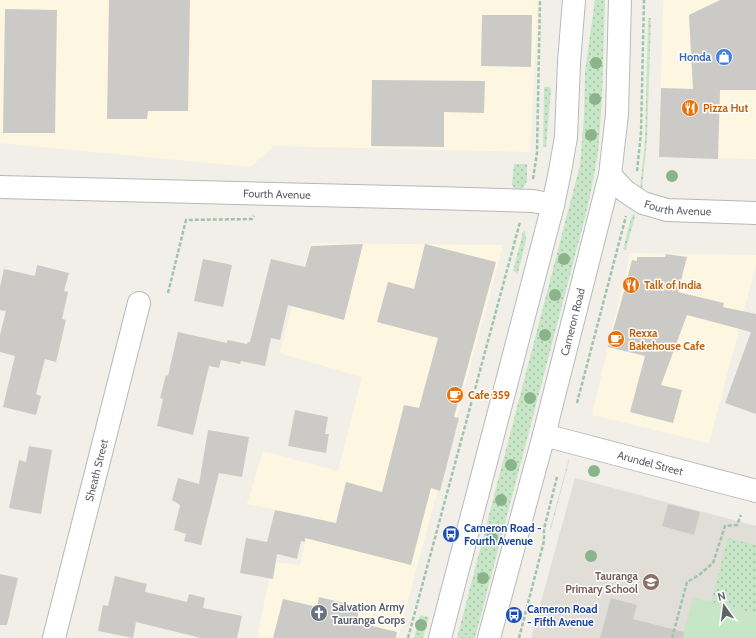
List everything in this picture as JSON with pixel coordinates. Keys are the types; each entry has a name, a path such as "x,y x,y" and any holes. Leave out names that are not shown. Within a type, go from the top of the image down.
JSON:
{"main road":[{"path":"440,638 553,205 566,137 569,62 574,0"},
{"name":"Cameron Road","path":"489,638 544,435 610,175 617,114 620,0"},
{"name":"Fourth Avenue","path":"610,175 625,191 643,203 667,210 756,213"},
{"name":"Fourth Avenue","path":"0,187 451,198 533,201 553,205"},
{"name":"Sheath Street","path":"54,638 139,303"},
{"name":"Arundel Street","path":"544,435 756,491"}],"path":[{"path":"532,181 537,153 540,0"},
{"path":"168,293 186,220 252,219 254,213"},
{"path":"408,638 520,221"},
{"path":"672,638 687,582 699,575 713,563 725,526 737,526 741,515"},
{"path":"519,638 544,541"}],"shaded area":[{"path":"0,0 538,0 530,152 274,146 250,167 0,143"},
{"path":"663,0 756,0 756,159 659,157"},
{"path":"311,243 503,245 398,638 257,638 269,579 273,579 274,562 300,565 311,517 247,504 263,451 338,471 362,377 279,353"},
{"path":"630,253 756,255 756,265 709,443 592,415"},
{"name":"Tauranga Primary School","path":"575,478 756,526 756,638 531,638"}],"green space":[{"path":"595,0 605,0 602,99 598,154 588,206 475,638 457,638 580,165 584,116 585,71"},
{"path":"648,18 651,18 647,140 642,188 640,189 645,140"},
{"path":"544,87 550,87 551,90 546,147 543,147"},
{"path":"514,164 527,164 527,181 522,190 514,188 512,185"},
{"path":"634,213 635,216 626,250 623,249 631,218"},
{"path":"525,230 526,240 518,273 513,271 523,232"},
{"path":"569,458 551,529 550,529"},
{"path":"728,538 756,545 756,614 711,602"},
{"path":"693,597 756,614 756,638 682,638"},
{"path":"420,615 429,617 423,638 414,638"}],"building":[{"path":"109,0 190,0 188,111 148,111 147,119 107,119"},
{"path":"720,0 756,0 756,90 720,90 718,159 659,157 661,88 693,89 689,15"},
{"path":"5,9 57,10 55,133 3,133"},
{"path":"482,15 532,15 531,67 481,66"},
{"path":"372,80 485,81 484,113 444,112 444,147 371,146"},
{"path":"363,244 344,320 288,305 280,340 271,338 265,366 241,361 240,364 221,360 219,368 209,366 193,435 157,426 163,399 160,398 166,375 168,376 178,332 227,343 227,340 247,344 250,342 271,259 305,267 311,246"},
{"path":"425,244 496,262 454,417 459,418 440,491 431,488 411,565 305,538 305,542 301,541 297,559 277,554 273,579 240,573 246,538 267,542 275,510 336,523 346,482 382,492 404,405 419,408 438,338 377,322 388,282 414,289"},
{"path":"666,254 687,257 678,292 724,303 723,307 756,314 756,414 725,403 751,332 687,315 661,385 682,390 673,423 630,412 645,356 608,347 632,260 637,261 637,257 665,257"},
{"path":"203,259 232,265 223,307 194,301"},
{"path":"37,265 69,273 64,291 68,292 62,319 66,320 56,362 45,359 36,394 41,396 36,415 3,407 15,356 0,352 0,335 6,311 0,310 0,287 4,269 35,276"},
{"path":"295,410 328,417 325,434 329,434 326,453 288,446"},
{"path":"208,430 249,437 242,477 219,473 201,545 184,541 186,534 174,530 180,505 172,500 178,478 199,484"},
{"path":"29,446 52,450 41,514 9,508 19,460 26,462"},
{"path":"668,504 700,512 694,535 662,526"},
{"path":"0,574 18,578 7,625 0,625"},
{"path":"115,576 147,584 145,592 187,602 189,594 205,598 203,608 242,616 237,638 201,638 136,622 133,638 98,631 103,605 108,606"},
{"name":"Salvation Army Tauranga Corps","path":"319,597 360,607 356,622 397,632 396,638 273,638 283,599 317,607"},
{"path":"611,598 637,605 633,619 684,632 683,638 600,638"}],"place":[{"name":"Honda","path":"724,57"},
{"name":"Pizza Hut","path":"690,108"},
{"name":"Talk of India","path":"631,285"},
{"name":"Rexxa Bakehouse Cafe","path":"616,339"},
{"name":"Cafe 359","path":"455,395"},
{"name":"Cameron Road - Fourth Avenue","path":"451,534"},
{"name":"Tauranga Primary School","path":"651,582"},
{"name":"Salvation Army Tauranga Corps","path":"319,613"},
{"name":"Cameron Road - Fifth Avenue","path":"514,615"}]}
